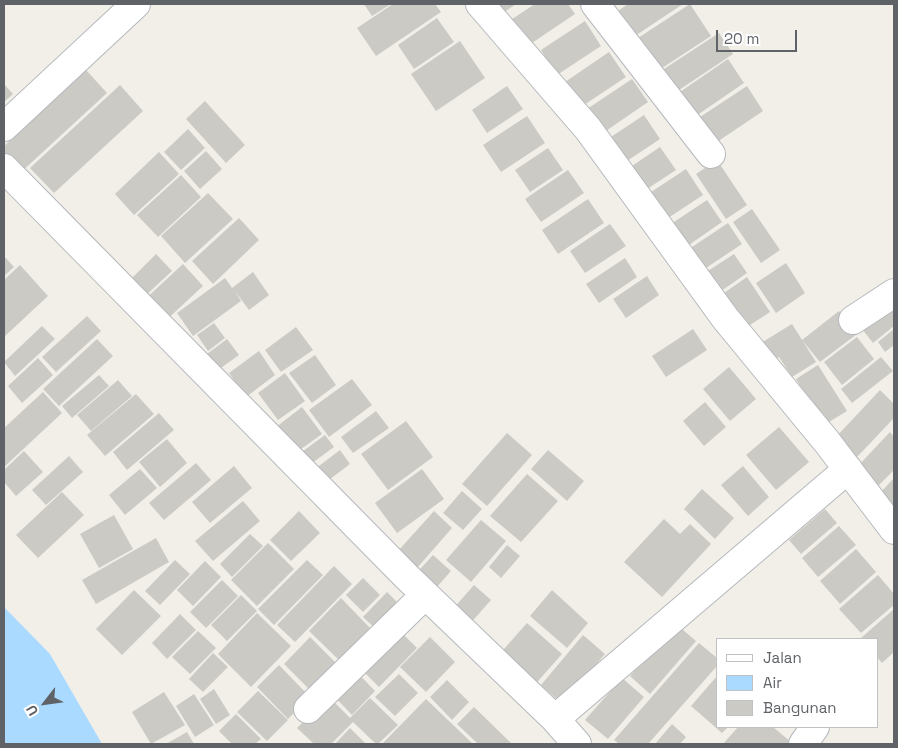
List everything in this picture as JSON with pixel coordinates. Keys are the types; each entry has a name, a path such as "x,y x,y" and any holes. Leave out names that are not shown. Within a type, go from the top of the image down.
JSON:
{"street":[{"path":"4,127 136,4"},
{"path":"480,4 588,129 725,318 848,469 894,530"},
{"path":"595,4 711,154"},
{"path":"4,168 425,595 555,719 577,744"},
{"path":"853,320 894,293"},
{"path":"555,719 848,469"},
{"path":"308,709 425,595"},
{"path":"803,744 814,728"}],"water":[{"path":"4,607 50,654 102,744 4,744"}],"building":[{"path":"364,4 391,4 372,16"},
{"path":"393,4 435,4 441,12 376,56 357,28"},
{"path":"492,4 516,4 500,15"},
{"path":"535,4 568,4 575,14 523,49 506,23"},
{"path":"628,4 683,4 632,38 615,13"},
{"path":"690,4 711,36 659,70 638,38"},
{"path":"437,18 454,42 414,69 398,45"},
{"path":"585,21 601,46 557,75 541,50"},
{"path":"719,33 733,54 679,90 664,69"},
{"path":"460,41 485,78 436,111 411,74"},
{"path":"609,52 626,77 581,107 565,82"},
{"path":"728,59 744,83 693,118 677,94"},
{"path":"86,70 107,93 19,174 4,157 4,146"},
{"path":"632,79 648,102 600,135 584,111"},
{"path":"4,84 13,94 4,102"},
{"path":"120,85 143,111 54,193 30,168"},
{"path":"507,86 523,109 487,133 472,110"},
{"path":"747,86 763,111 714,144 697,119"},
{"path":"205,101 245,145 226,163 186,119"},
{"path":"644,115 660,139 618,167 602,143"},
{"path":"527,116 545,143 501,172 483,145"},
{"path":"188,129 205,148 181,170 164,152"},
{"path":"660,147 676,170 641,193 626,170"},
{"path":"548,148 563,170 530,192 515,170"},
{"path":"206,151 222,169 200,189 184,171"},
{"path":"159,152 179,174 134,215 115,194"},
{"path":"717,160 747,205 726,219 696,174"},
{"path":"686,169 703,195 662,222 645,196"},
{"path":"568,170 584,193 541,222 525,199"},
{"path":"181,175 201,197 158,237 137,215"},
{"path":"208,193 233,219 185,263 161,236"},
{"path":"588,199 604,223 558,254 542,230"},
{"path":"707,200 722,222 686,247 671,224"},
{"path":"752,209 780,250 761,263 733,222"},
{"path":"239,218 259,240 213,284 192,261"},
{"path":"728,223 742,244 700,272 686,251"},
{"path":"610,224 626,246 585,273 570,251"},
{"path":"156,254 172,271 145,296 130,280"},
{"path":"734,254 747,273 714,296 700,276"},
{"path":"4,256 14,267 4,276"},
{"path":"625,258 637,277 599,303 586,284"},
{"path":"786,263 805,293 776,313 756,283"},
{"path":"183,264 203,286 162,324 142,302"},
{"path":"20,265 48,296 4,337 4,280"},
{"path":"253,272 269,295 249,310 235,291 241,301 193,336 177,313 225,278 232,288"},
{"path":"647,276 659,295 626,318 613,299"},
{"path":"747,277 770,312 747,327 724,293"},
{"path":"894,307 894,326 873,343 859,325"},
{"path":"839,311 857,334 820,362 802,340"},
{"path":"87,316 101,331 56,372 42,357"},
{"path":"214,323 225,338 208,351 197,335"},
{"path":"792,324 816,362 792,377 779,357 773,361 761,343"},
{"path":"42,326 55,339 15,376 4,362"},
{"path":"296,327 313,350 281,372 265,350"},
{"path":"693,329 707,350 666,377 652,356"},
{"path":"894,329 894,345 885,352 878,342"},
{"path":"857,337 874,359 842,385 824,362"},
{"path":"97,339 113,356 59,406 43,389"},
{"path":"227,339 239,355 218,370 207,354"},
{"path":"259,351 275,375 246,397 229,373"},
{"path":"315,355 336,385 312,403 289,373"},
{"path":"881,357 893,371 852,403 841,389"},
{"path":"38,358 53,375 22,403 8,386"},
{"path":"818,365 847,411 824,425 796,379"},
{"path":"729,367 756,399 730,421 703,389"},
{"path":"285,373 305,401 278,420 258,393"},
{"path":"99,375 109,386 72,418 62,406"},
{"path":"352,379 372,405 329,437 309,410"},
{"path":"118,380 132,396 91,431 77,415"},
{"path":"880,390 894,404 894,418 857,457 836,437"},
{"path":"43,392 62,413 4,467 4,428"},
{"path":"136,394 154,414 105,456 87,435"},
{"path":"705,402 726,427 704,446 683,421"},
{"path":"302,407 322,434 290,457 271,431"},
{"path":"376,411 389,428 353,453 341,437"},
{"path":"159,413 174,430 127,470 113,452"},
{"path":"406,421 433,457 388,490 361,454"},
{"path":"779,427 809,462 776,490 746,455"},
{"path":"890,432 894,437 894,470 878,486 858,466"},
{"path":"507,433 532,455 487,506 462,484"},
{"path":"325,435 334,447 308,466 299,454"},
{"path":"167,439 187,463 160,487 139,462"},
{"path":"340,450 350,464 321,486 311,472"},
{"path":"548,450 584,481 567,501 531,469"},
{"path":"24,451 43,472 16,496 4,482 4,470"},
{"path":"69,456 83,472 46,505 32,490"},
{"path":"196,463 211,480 164,520 149,503"},
{"path":"234,466 252,488 210,523 192,502"},
{"path":"743,466 769,497 748,516 721,485"},
{"path":"140,469 157,488 125,515 109,495"},
{"path":"422,469 444,499 397,533 375,503"},
{"path":"527,474 558,501 521,542 490,516"},
{"path":"894,478 894,507 880,493"},
{"path":"702,489 734,518 715,539 684,509"},
{"path":"462,491 482,509 463,530 443,513"},
{"path":"62,492 84,515 38,558 16,535"},
{"path":"243,501 260,521 213,561 195,541"},
{"path":"825,509 837,523 801,554 789,540"},
{"path":"299,511 320,533 291,561 270,540"},
{"path":"434,511 452,528 417,568 398,551"},
{"path":"114,515 133,549 99,568 80,534"},
{"path":"664,519 680,534 690,524 711,544 662,597 624,562"},
{"path":"481,520 506,541 471,582 446,560"},
{"path":"839,526 856,545 818,577 802,558"},
{"path":"250,534 263,546 232,577 220,564"},
{"path":"156,538 169,562 96,604 82,580"},
{"path":"268,543 294,569 257,606 231,580"},
{"path":"507,545 520,556 501,578 489,567"},
{"path":"856,549 876,572 840,604 820,581"},
{"path":"433,555 451,571 429,596 411,579"},
{"path":"175,560 190,574 160,605 145,591"},
{"path":"307,560 323,575 274,625 258,609"},
{"path":"205,561 221,577 193,606 177,590"},
{"path":"334,566 352,584 295,642 277,625"},
{"path":"878,575 894,594 894,605 861,633 839,609"},
{"path":"363,578 380,595 363,612 346,595"},
{"path":"222,580 238,596 206,628 190,612"},
{"path":"474,585 491,600 468,626 451,611"},
{"path":"134,590 161,616 122,655 96,629"},
{"path":"552,590 588,623 567,648 530,616"},
{"path":"387,592 403,608 379,632 363,617"},
{"path":"241,595 257,611 227,641 211,625"},
{"path":"341,598 370,628 339,660 309,631"},
{"path":"894,609 894,652 882,663 878,658 878,638 861,638"},
{"path":"257,613 291,646 251,687 218,654"},
{"path":"180,614 196,630 167,659 152,643"},
{"path":"527,623 562,654 531,689 496,658"},
{"path":"676,624 696,641 650,694 630,676"},
{"path":"395,626 417,648 379,687 357,665"},
{"path":"198,631 216,648 190,674 172,657"},
{"path":"583,635 605,654 562,704 541,685"},
{"path":"310,637 337,664 311,691 284,664"},
{"path":"430,637 455,662 426,692 400,667"},
{"path":"699,643 716,657 716,667 648,744 619,744 614,740"},
{"path":"213,653 228,667 203,692 189,679"},
{"path":"279,665 310,697 288,719 257,687"},
{"path":"352,667 375,691 352,715 329,691"},
{"path":"399,674 418,693 395,716 375,697"},
{"path":"716,677 716,728 691,706"},
{"path":"622,678 644,697 608,739 585,720"},
{"path":"447,680 469,702 452,720 430,697"},
{"path":"214,689 230,715 216,724 200,699"},
{"path":"258,691 288,720 267,741 237,712"},
{"path":"164,692 185,725 151,744 132,712"},
{"path":"194,694 214,725 195,737 176,706"},
{"path":"329,697 350,718 370,698 398,725 378,744 353,722 331,744 314,744 297,728"},
{"path":"426,699 473,744 382,744"},
{"path":"474,707 512,744 478,744 457,724"},
{"path":"236,714 261,739 255,744 232,744 219,731"},
{"path":"672,724 686,737 680,744 655,744"},
{"path":"350,728 366,744 335,744"},
{"path":"716,728 727,728 722,733"},
{"path":"737,728 774,728 791,742 789,744 723,744"},
{"path":"187,732 194,744 166,744"}]}
